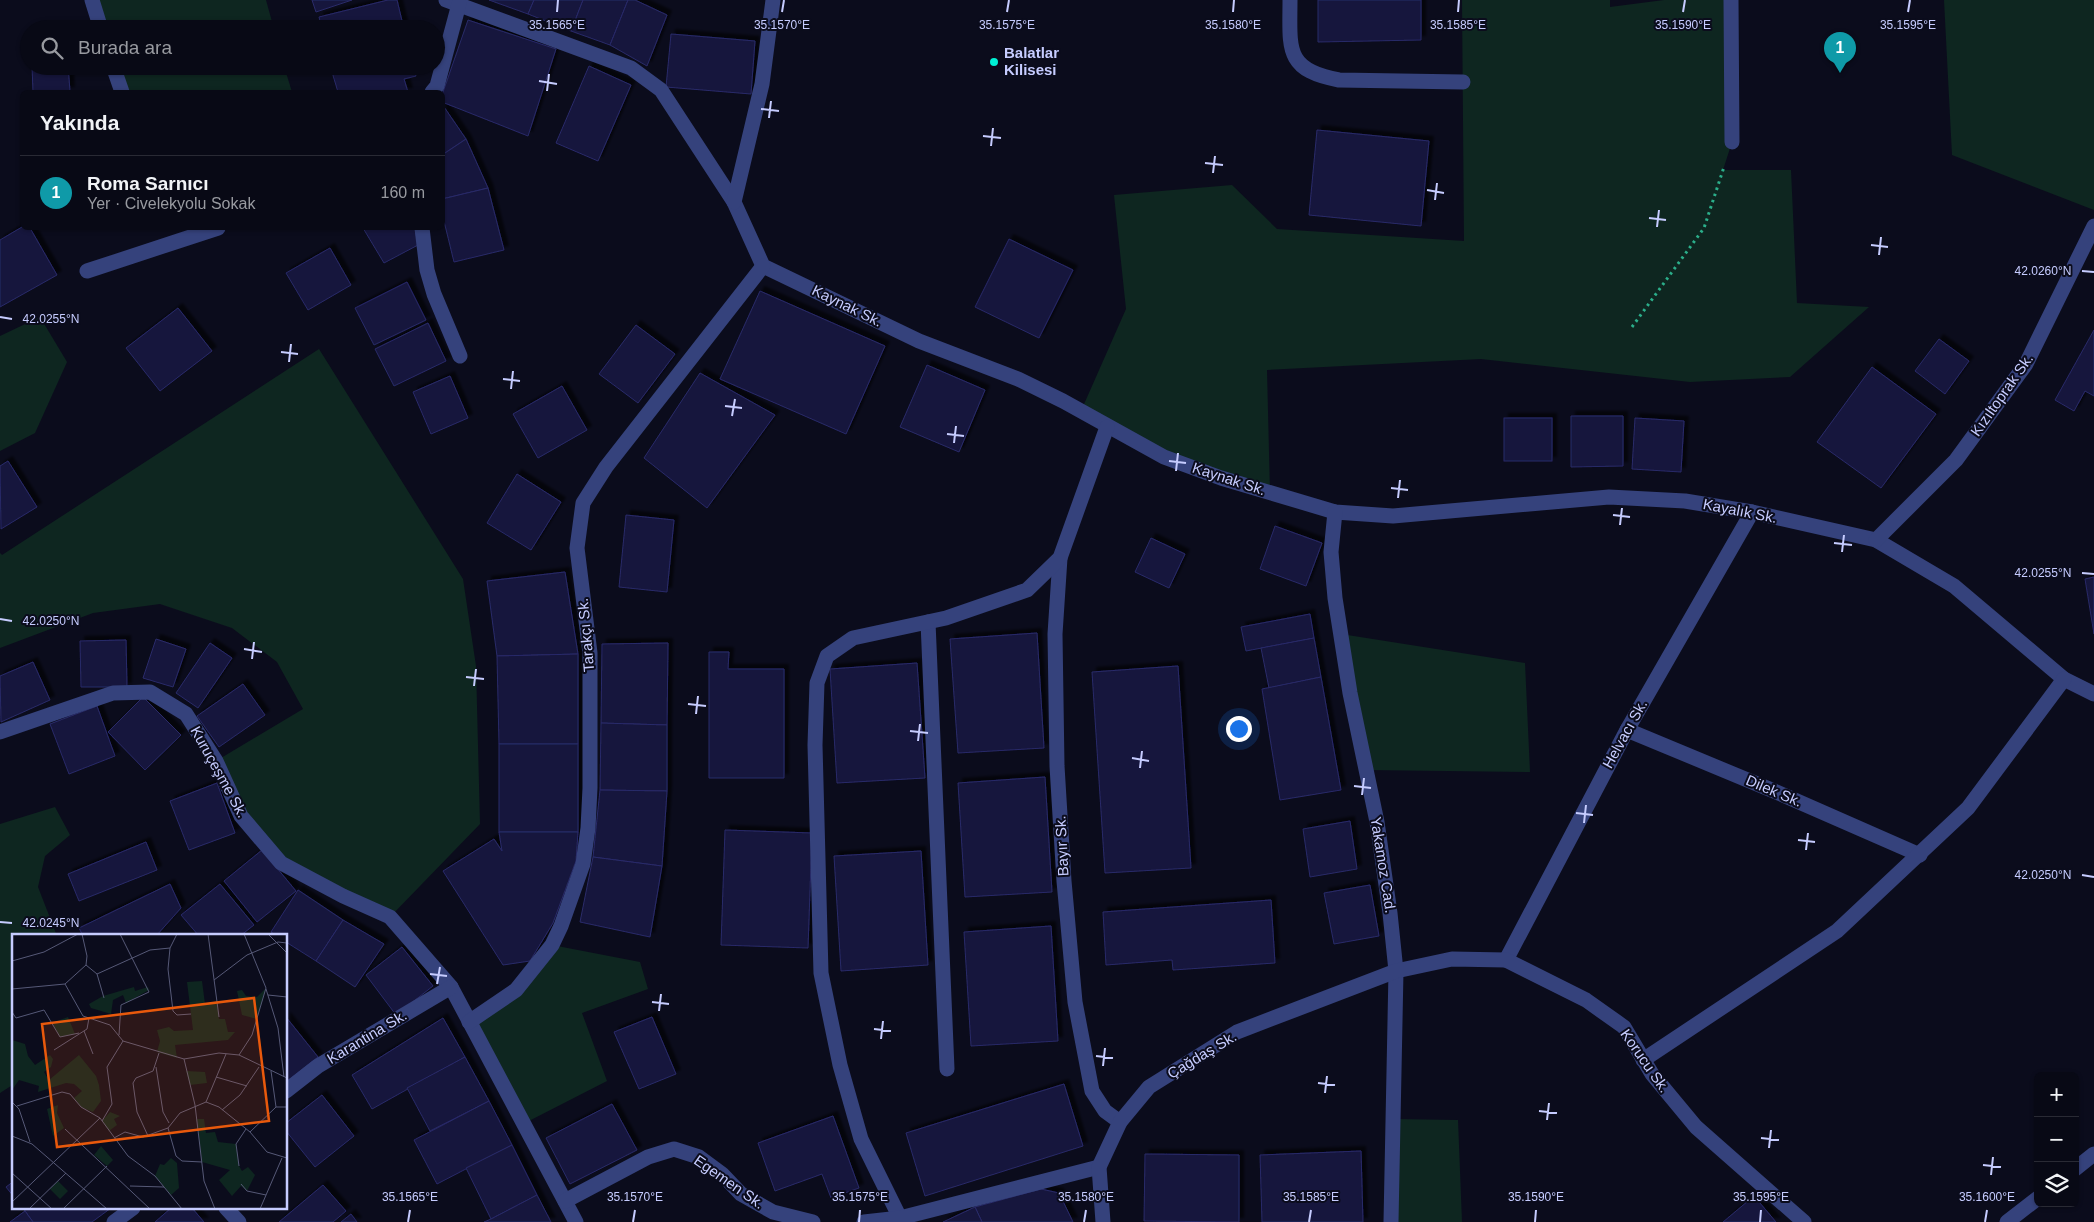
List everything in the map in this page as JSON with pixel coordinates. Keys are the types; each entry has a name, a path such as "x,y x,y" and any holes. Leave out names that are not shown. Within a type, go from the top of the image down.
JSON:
{"street":[{"path":"92,0 98,20"},
{"path":"734,202 762,84 773,0"},
{"path":"1290,0 1290,30 1293,54 1303,69 1322,77 1339,80 1463,82"},
{"path":"1731,0 1732,142"},
{"path":"445,41 452,2 631,68 661,90 734,202 764,266"},
{"path":"116,75 121,90"},
{"path":"434,90 437,86 439,75"},
{"name":"Kızıltoprak Sk.","path":"1876,540 1956,460 2026,364 2094,226"},
{"path":"88,271 212,230"},
{"path":"422,230 427,270 460,356"},
{"name":"Kaynak Sk.","path":"764,266 919,341 1018,379 1063,401 1164,457 1221,478 1335,512"},
{"name":"Tarakçı Sk.","path":"469,1022 516,990 552,945 561,926 583,864 588,828 590,653 577,548 582,503 606,467 764,266"},
{"path":"900,1218 861,1139 840,1065 821,973 815,745 817,683 827,656 853,638 946,618 1027,590 1060,558 1107,427"},
{"name":"Kayalık Sk.","path":"1335,512 1393,516 1609,497 1685,501 1752,512 1876,540 1954,586 2064,679 2094,694"},
{"name":"Yakamoz Cad.","path":"1335,512 1331,552 1335,598 1350,693 1377,822 1396,972 1391,1222"},
{"name":"Helvacı Sk.","path":"1506,960 1626,730 1752,512"},
{"name":"Bayır Sk.","path":"1060,558 1055,634 1057,766 1064,881 1075,1002 1092,1091 1105,1111 1120,1122"},
{"path":"928,622 947,1069"},
{"path":"1643,1060 1838,931 1968,808 2064,679"},
{"name":"Kuruçeşme Sk.","path":"0,732 113,692 150,692 186,714 216,761 240,816 281,863 343,896 390,917 451,987 576,1222"},
{"name":"Dilek Sk.","path":"1626,730 1774,791 1920,855"},
{"name":"Korucu Sk.","path":"1396,972 1452,959 1506,960 1547,979 1594,1005 1624,1027 1652,1074 1696,1127 1804,1222"},
{"name":"Çağdaş Sk.","path":"1103,1222 1099,1167 1120,1122 1149,1087 1237,1032 1396,972"},
{"name":"Karantina Sk.","path":"288,1089 318,1066 451,987"},
{"name":"Egemen Sk.","path":"565,1201 648,1157 674,1149 699,1157 722,1174 741,1194 773,1212 812,1222"},
{"path":"2079,1166 2094,1154"},
{"path":"864,1222 900,1218 1099,1167"},
{"path":"2007,1222 2034,1201"},
{"path":"114,1222 130,1210"},
{"path":"228,1210 239,1222"}],"path":[{"path":"1632,327 1704,228 1732,142"}],"green space":[{"path":"97,0 266,0 272,20 100,20"},
{"path":"1462,0 1610,0 1610,7 1664,0 1731,0 1732,142 1723,170 1791,170 1797,303 1869,307 1790,377 1690,382 1481,359 1267,370 1270,493 1221,478 1081,411 1126,309 1114,195 1232,185 1277,229 1464,241"},
{"path":"1944,0 2094,0 2094,210 1952,155"},
{"path":"116,75 287,75 291,90 121,90"},
{"path":"40,317 67,362 35,433 0,451 0,336"},
{"path":"319,349 463,579 476,666 480,824 390,917 281,863 241,816 216,761 303,709 277,662 232,628 160,604 93,613 0,648 0,553 2,555"},
{"path":"1341,634 1525,663 1530,772 1366,770"},
{"path":"55,807 70,835 45,856 38,887 56,934 12,934 12,1085 0,1093 0,824"},
{"path":"552,945 640,962 648,989 582,1013 607,1081 523,1124 469,1022 492,1007"},
{"path":"1393,1119 1458,1120 1462,1222 1391,1222"}],"building":[{"path":"312,0 352,0 316,12"},
{"path":"388,0 397,0 402,20 320,20 319,17"},
{"path":"489,0 534,0 528,14"},
{"path":"534,0 583,0 571,31 528,14"},
{"path":"583,0 628,0 610,45 571,31"},
{"path":"628,0 635,0 667,15 647,66 610,45"},
{"path":"1318,0 1421,0 1421,40 1318,42"},
{"path":"468,20 556,49 528,136 445,103 444,90"},
{"path":"671,34 755,41 751,94 666,87"},
{"path":"589,66 631,85 598,161 556,143"},
{"path":"32,75 69,75 70,90 33,90"},
{"path":"333,75 416,76 404,79 407,90 337,90"},
{"path":"445,108 466,139 445,153"},
{"path":"1317,130 1429,141 1421,226 1309,215"},
{"path":"466,139 488,188 445,198 445,153"},
{"path":"488,188 504,250 454,262 445,225 445,198"},
{"path":"20,228 20,230 31,230 57,275 0,307 0,240"},
{"path":"364,230 415,230 418,245 384,263"},
{"path":"1009,239 1073,270 1039,338 975,307"},
{"path":"330,248 351,285 308,310 286,273"},
{"path":"407,282 426,320 374,345 355,308"},
{"path":"760,291 885,346 846,434 720,379"},
{"path":"178,308 212,351 160,391 126,348"},
{"path":"428,323 446,361 394,386 375,349"},
{"path":"636,325 675,354 638,403 599,374"},
{"path":"2094,330 2094,396 2085,391 2074,411 2055,400"},
{"path":"1939,339 1969,361 1945,394 1915,371"},
{"path":"927,365 985,390 959,452 900,427"},
{"path":"1872,367 1936,414 1881,488 1817,442"},
{"path":"700,373 775,415 707,508 644,458"},
{"path":"450,376 468,418 431,434 413,392"},
{"path":"562,386 587,430 538,458 513,414"},
{"path":"1571,416 1623,416 1623,466 1571,467"},
{"path":"1504,418 1552,418 1552,461 1504,461"},
{"path":"1635,418 1684,421 1681,472 1632,469"},
{"path":"8,461 37,507 1,529 0,466"},
{"path":"517,474 561,502 531,550 487,523"},
{"path":"626,515 674,520 667,592 619,587"},
{"path":"1275,526 1322,543 1306,586 1260,569"},
{"path":"1151,538 1185,554 1169,588 1135,572"},
{"path":"565,572 578,654 497,656 487,581"},
{"path":"2094,577 2094,634 2085,579"},
{"path":"1310,614 1314,638 1246,651 1241,627"},
{"path":"1037,633 1044,748 958,753 950,639"},
{"path":"1314,638 1321,677 1269,688 1261,648"},
{"path":"156,639 186,649 173,687 143,678"},
{"path":"126,640 127,687 81,687 80,641"},
{"path":"210,643 232,658 198,708 176,693"},
{"path":"668,643 667,725 601,723 602,644"},
{"path":"709,652 729,652 728,669 784,669 784,778 709,778"},
{"path":"578,654 578,744 499,744 497,656"},
{"path":"33,662 50,700 1,722 0,676"},
{"path":"917,663 925,778 837,783 830,669"},
{"path":"1178,666 1191,868 1105,873 1092,672"},
{"path":"1321,677 1341,790 1280,800 1262,689"},
{"path":"243,684 265,715 219,747 197,716"},
{"path":"143,697 181,735 145,770 108,732"},
{"path":"97,706 115,756 69,774 50,724"},
{"path":"601,723 667,725 667,791 600,790"},
{"path":"499,744 578,744 578,832 499,832"},
{"path":"1045,777 1052,892 965,897 958,783"},
{"path":"217,783 235,833 189,850 170,801"},
{"path":"600,790 667,791 662,866 593,857"},
{"path":"1350,821 1357,869 1310,877 1303,829"},
{"path":"725,830 812,833 808,948 721,945"},
{"path":"499,832 578,832 576,861 553,923 530,961 503,965 443,871 494,839 502,851"},
{"path":"146,842 157,870 79,901 68,874"},
{"path":"262,850 296,891 257,922 224,881"},
{"path":"921,851 928,965 841,971 834,856"},
{"path":"593,857 662,866 650,937 580,922"},
{"path":"170,884 181,908 158,934 82,934 79,928"},
{"path":"220,884 254,925 243,934 197,934 181,915"},
{"path":"1370,885 1379,936 1334,944 1324,893"},
{"path":"298,890 343,920 316,961 288,943 288,934 274,934 271,932"},
{"path":"1271,900 1275,963 1173,970 1172,960 1106,965 1103,912"},
{"path":"343,920 384,944 355,987 316,961"},
{"path":"1051,926 1058,1041 971,1046 964,932"},
{"path":"402,947 433,986 396,1015 366,975"},
{"path":"652,1017 676,1074 639,1089 614,1032"},
{"path":"443,1018 465,1057 372,1109 352,1075"},
{"path":"288,1020 318,1057 288,1080"},
{"path":"465,1057 489,1101 430,1131 407,1088"},
{"path":"1064,1084 1083,1146 925,1196 906,1133"},
{"path":"322,1095 354,1136 315,1167 288,1133 288,1121"},
{"path":"489,1101 512,1145 437,1184 414,1140"},
{"path":"612,1104 637,1150 570,1184 546,1138"},
{"path":"833,1116 859,1188 831,1198 822,1174 775,1191 758,1143"},
{"path":"512,1145 537,1195 491,1219 466,1168"},
{"path":"1361,1151 1363,1222 1262,1222 1260,1155"},
{"path":"1145,1154 1239,1155 1239,1222 1144,1221"},
{"path":"12,1182 12,1194 6,1187"},
{"path":"323,1185 346,1211 333,1222 279,1222"},
{"path":"1041,1189 1059,1193 1073,1222 982,1222 975,1207"},
{"path":"537,1195 551,1222 484,1222 491,1219"},
{"path":"1754,1196 1776,1222 1723,1222"},
{"path":"975,1207 982,1222 943,1222"},
{"path":"24,1210 108,1210 92,1222 33,1222"},
{"path":"169,1210 194,1210 204,1222 155,1222"},
{"path":"25,1211 33,1222 10,1222"},
{"path":"351,1214 357,1222 341,1222"}],"place":[{"name":"Balatlar Kilisesi","path":"994,62"},
{"name":"Roma Sarnıcı","path":"1840,73"}]}
